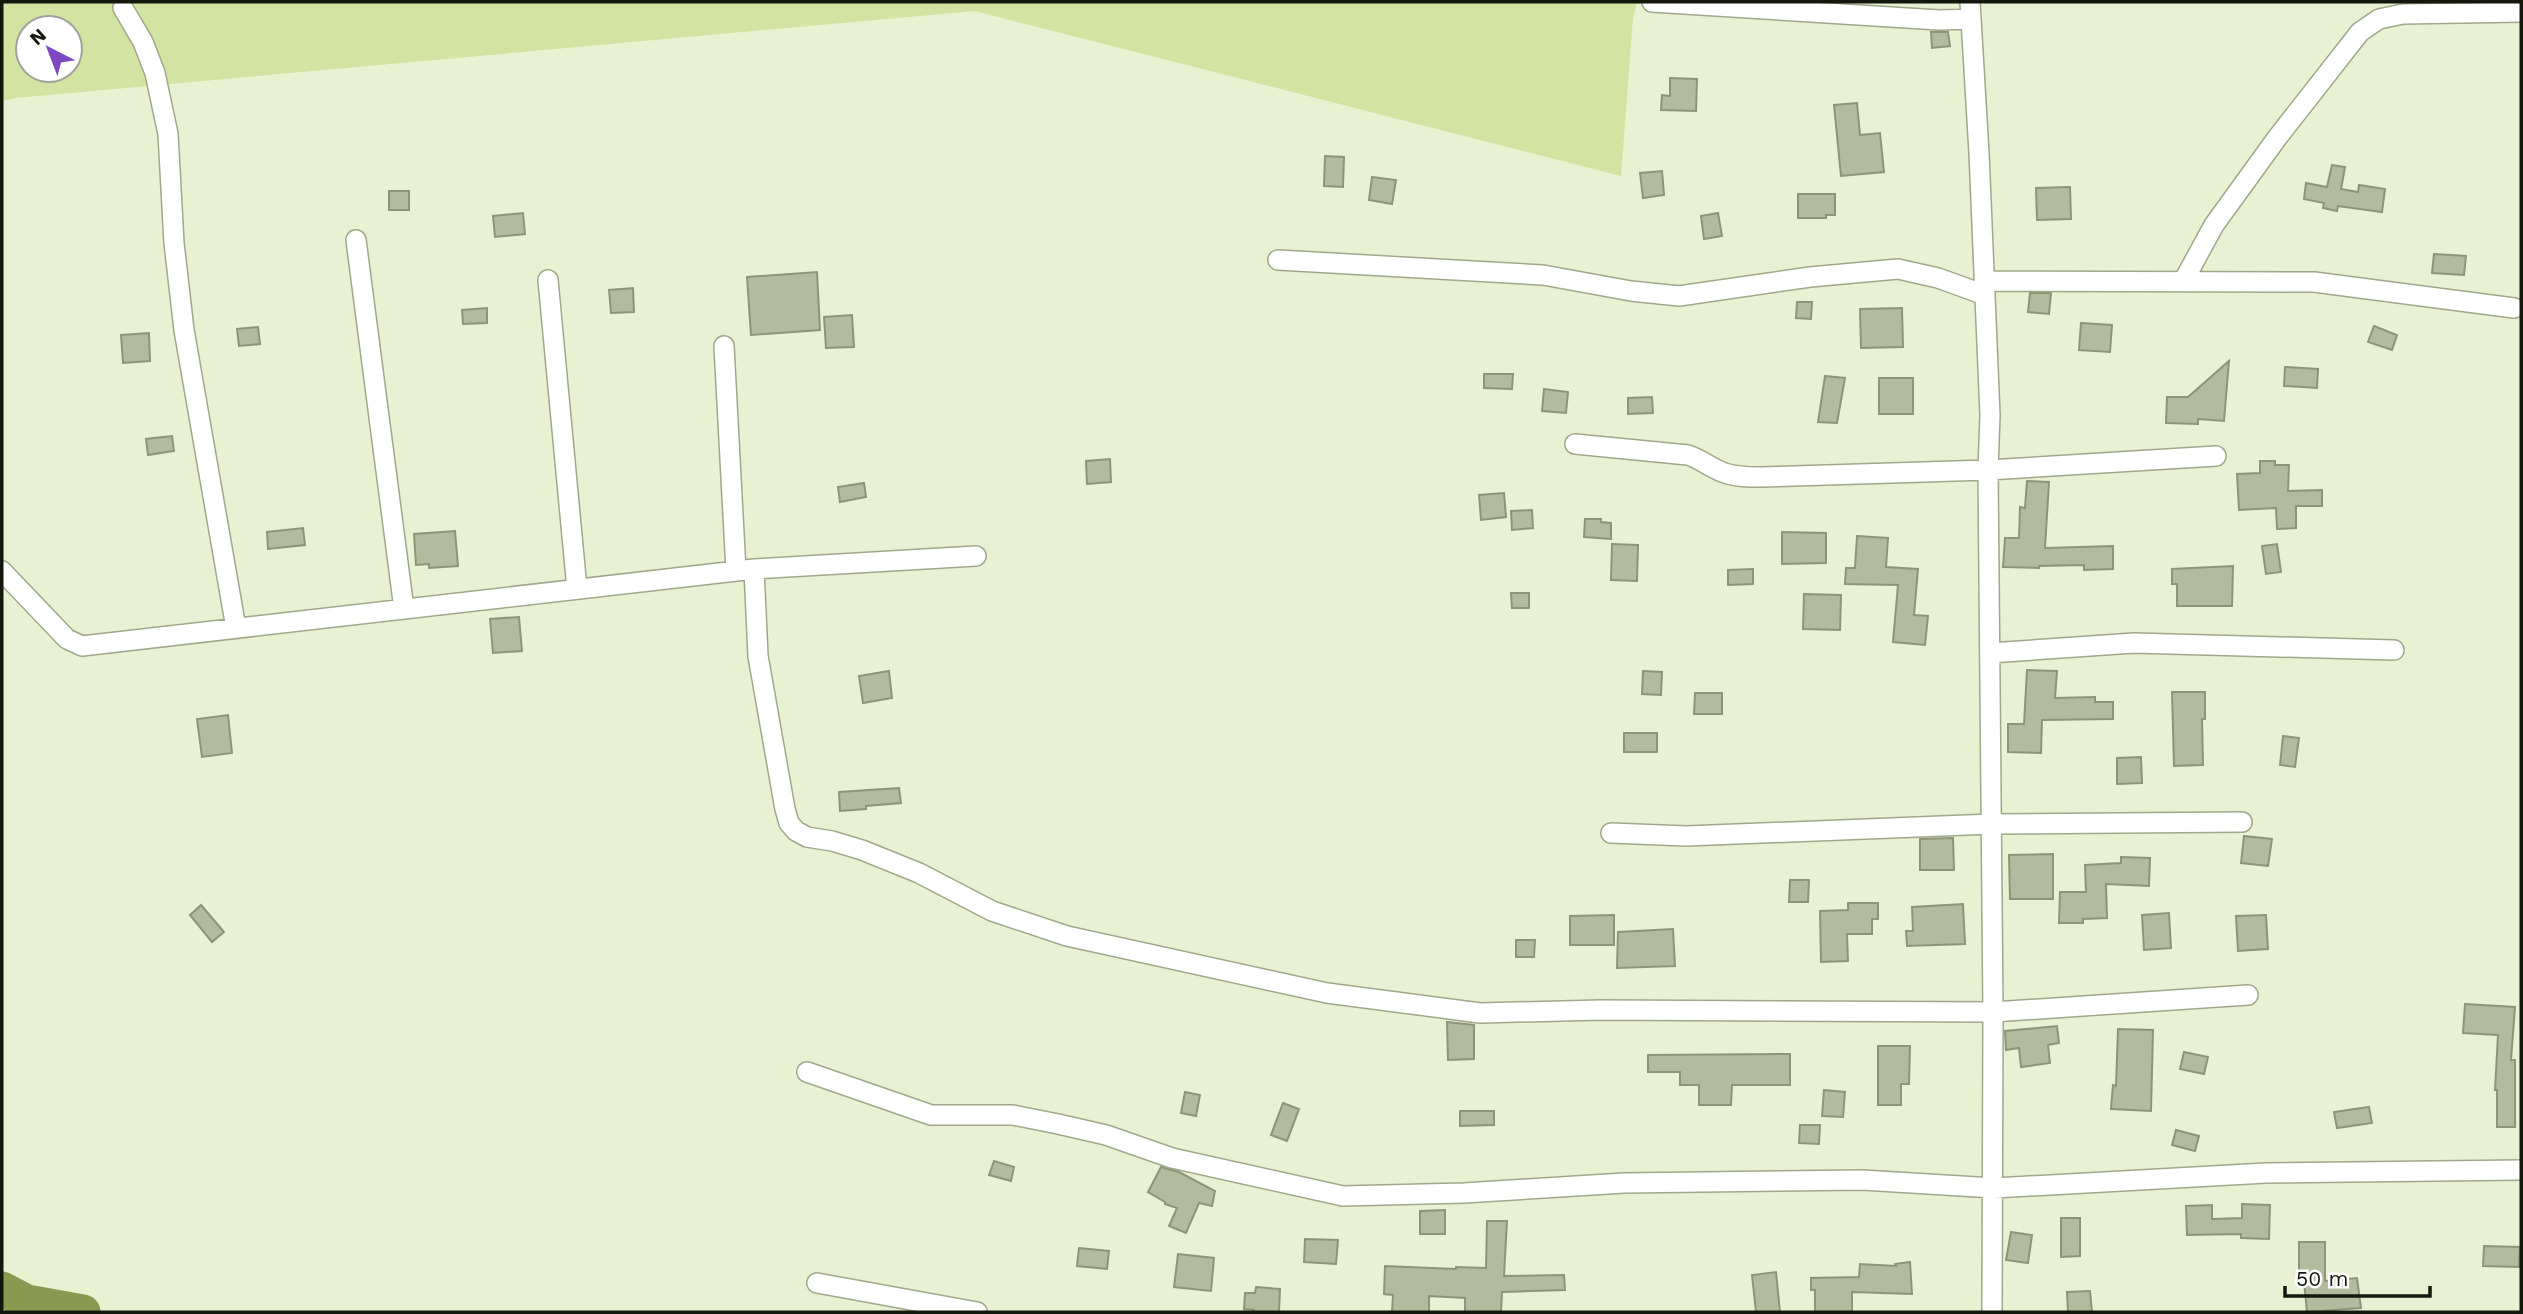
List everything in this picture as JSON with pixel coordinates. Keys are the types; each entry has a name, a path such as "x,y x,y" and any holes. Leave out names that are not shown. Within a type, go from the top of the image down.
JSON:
{"street":[{"path":"1652,2 1939,20 1970,10 1990,415 1988,470 1994,1188 1992,1312"},
{"path":"123,8 144,42 155,74 168,134 174,243 184,330 236,628"},
{"path":"2184,280 2214,225 2277,138 2360,32 2379,19 2403,14 2521,12"},
{"path":"356,240 404,609"},
{"path":"1278,260 1543,275 1631,291 1679,296 1810,277 1898,269 1985,288 2184,280 2314,282 2514,308"},
{"path":"548,280 577,589"},
{"path":"724,346 745,570 758,656 789,822 796,831 807,837 862,850 919,873 992,911 1067,936 1327,993 1480,1013 1600,1010 1993,1012 2248,995"},
{"path":"1575,444 1688,455 1701,459 1722,473 1737,476 1988,470 2216,456"},
{"path":"2,571 67,639 82,646 745,570 976,556"},
{"path":"1990,653 2134,643 2394,650"},
{"path":"1611,833 1686,836 1992,824 2242,822"},
{"path":"807,1072 931,1115 1013,1115 1106,1135 1172,1158 1343,1196 1464,1193 1624,1183 1862,1180 1994,1188 2266,1173 2521,1170"},
{"path":"817,1283 977,1312"}],"green space":[{"path":"2,2 1637,2 1633,18 1621,176 975,11 2,101"},
{"path":"2,1289 27,1302 83,1312 2,1312"}],"building":[{"path":"1931,32 1948,32 1950,46 1932,48"},
{"path":"1670,78 1697,79 1696,111 1661,110 1662,95 1670,96"},
{"path":"1857,103 1860,135 1880,133 1884,172 1841,176 1834,105"},
{"path":"1325,156 1344,157 1343,187 1324,186"},
{"path":"2332,165 2345,167 2341,189 2358,192 2359,185 2385,189 2382,212 2338,206 2337,211 2323,208 2324,203 2304,199 2306,183 2327,187"},
{"path":"1662,171 1664,195 1643,198 1640,173"},
{"path":"1372,177 1396,180 1392,204 1369,200"},
{"path":"2070,187 2071,219 2037,220 2036,188"},
{"path":"389,191 409,191 409,210 389,210"},
{"path":"1798,194 1835,194 1835,215 1826,215 1826,218 1798,218"},
{"path":"523,213 525,234 495,237 493,216"},
{"path":"1718,213 1722,236 1704,239 1701,216"},
{"path":"2434,254 2466,256 2464,275 2432,273"},
{"path":"817,272 820,330 751,335 747,277"},
{"path":"633,288 634,312 611,313 609,290"},
{"path":"2030,293 2051,293 2049,314 2028,312"},
{"path":"1797,302 1812,302 1811,319 1796,318"},
{"path":"487,308 487,323 463,324 462,310"},
{"path":"1902,308 1903,347 1861,348 1860,309"},
{"path":"852,315 854,347 826,348 824,317"},
{"path":"2081,323 2112,325 2110,352 2079,350"},
{"path":"2374,326 2397,335 2392,350 2368,342"},
{"path":"258,327 260,344 239,346 237,329"},
{"path":"149,333 150,361 123,363 121,335"},
{"path":"2229,361 2224,421 2198,419 2198,424 2166,423 2167,397 2188,397"},
{"path":"2285,367 2318,369 2317,388 2284,386"},
{"path":"1484,374 1513,374 1512,389 1484,388"},
{"path":"1825,376 1845,378 1837,423 1818,422"},
{"path":"1879,378 1913,378 1913,414 1879,414"},
{"path":"1544,389 1568,392 1566,413 1542,411"},
{"path":"1652,397 1653,413 1628,414 1628,398"},
{"path":"172,436 174,451 148,455 146,439"},
{"path":"1110,459 1111,482 1087,484 1086,461"},
{"path":"2260,461 2289,465 2288,491 2322,490 2322,506 2296,506 2296,528 2277,529 2276,508 2239,510 2237,474 2260,473"},
{"path":"2027,481 2049,482 2045,548 2113,546 2113,569 2084,570 2084,565 2003,567 2005,538 2019,538 2020,507 2025,508"},
{"path":"864,483 866,497 840,502 838,487"},
{"path":"1504,493 1506,517 1481,520 1479,495"},
{"path":"1532,510 1533,528 1512,530 1511,511"},
{"path":"1585,519 1601,519 1601,522 1611,523 1611,539 1584,537"},
{"path":"303,528 305,545 268,549 267,532"},
{"path":"455,531 458,566 429,568 429,564 416,565 414,534"},
{"path":"1782,532 1826,533 1826,563 1782,564"},
{"path":"1857,536 1888,538 1886,567 1918,569 1914,615 1928,616 1925,645 1893,642 1898,585 1845,584 1846,568 1855,568"},
{"path":"1612,544 1638,545 1637,581 1611,580"},
{"path":"2277,544 2281,572 2266,574 2262,546"},
{"path":"2233,566 2232,606 2177,606 2177,584 2172,584 2172,569"},
{"path":"1753,569 1753,584 1728,585 1728,570"},
{"path":"1511,593 1529,593 1529,608 1512,608"},
{"path":"1804,594 1841,595 1840,630 1803,629"},
{"path":"519,617 522,651 493,653 490,619"},
{"path":"2027,670 2057,671 2055,698 2095,697 2095,702 2113,702 2113,719 2042,720 2041,753 2008,752 2008,724 2024,724"},
{"path":"889,671 892,698 863,703 859,676"},
{"path":"1643,671 1662,672 1661,695 1642,694"},
{"path":"2172,692 2205,692 2205,719 2202,719 2203,765 2174,766"},
{"path":"1695,693 1722,693 1722,714 1694,714"},
{"path":"228,715 232,753 202,757 197,719"},
{"path":"1624,733 1657,733 1657,752 1624,752"},
{"path":"2283,736 2299,738 2295,767 2280,765"},
{"path":"2141,757 2142,783 2117,784 2117,758"},
{"path":"899,788 901,803 840,811 839,792"},
{"path":"2244,836 2272,839 2268,866 2241,863"},
{"path":"1953,838 1954,870 1920,870 1920,839"},
{"path":"2053,854 2053,899 2010,899 2009,855"},
{"path":"2121,857 2150,858 2149,886 2106,884 2107,918 2083,919 2083,923 2059,923 2060,892 2086,892 2085,865 2121,863"},
{"path":"1790,880 1809,880 1808,902 1789,902"},
{"path":"1848,903 1878,903 1878,919 1872,919 1872,934 1847,934 1848,961 1821,962 1820,911 1848,910"},
{"path":"1963,904 1965,944 1907,946 1906,931 1913,931 1912,907"},
{"path":"201,905 224,932 212,942 190,915"},
{"path":"2169,913 2171,948 2144,950 2142,915"},
{"path":"1614,915 1614,945 1570,945 1570,916"},
{"path":"2266,915 2268,949 2238,951 2236,916"},
{"path":"1673,929 1675,966 1617,968 1618,932"},
{"path":"1516,940 1535,940 1534,957 1516,957"},
{"path":"2465,1004 2515,1007 2511,1060 2515,1060 2515,1127 2497,1127 2495,1090 2498,1035 2463,1033"},
{"path":"1447,1022 1474,1025 1474,1059 1448,1060"},
{"path":"2057,1026 2059,1043 2048,1045 2050,1063 2021,1067 2019,1048 2006,1050 2005,1031"},
{"path":"2118,1029 2153,1030 2151,1111 2111,1109 2113,1085 2116,1086"},
{"path":"1878,1046 1910,1046 1909,1084 1901,1084 1901,1105 1878,1105"},
{"path":"2184,1052 2208,1057 2204,1074 2180,1069"},
{"path":"1790,1054 1790,1085 1732,1085 1731,1105 1699,1105 1699,1085 1680,1085 1680,1072 1648,1072 1648,1055"},
{"path":"1824,1090 1845,1092 1843,1117 1822,1116"},
{"path":"1185,1092 1200,1095 1196,1116 1181,1113"},
{"path":"1283,1103 1299,1109 1287,1141 1271,1135"},
{"path":"2369,1107 2372,1123 2337,1128 2334,1112"},
{"path":"1460,1111 1494,1111 1494,1125 1460,1126"},
{"path":"1800,1125 1820,1125 1819,1144 1799,1143"},
{"path":"2176,1130 2199,1136 2195,1151 2172,1145"},
{"path":"994,1161 1014,1167 1011,1181 989,1175"},
{"path":"1161,1167 1179,1172 1215,1191 1212,1206 1199,1203 1186,1233 1169,1226 1177,1208 1165,1204 1148,1192"},
{"path":"2242,1204 2270,1205 2269,1239 2241,1238 2241,1234 2187,1235 2186,1206 2212,1205 2212,1219 2242,1218"},
{"path":"1445,1210 1445,1234 1420,1234 1420,1211"},
{"path":"2061,1218 2080,1218 2080,1256 2061,1257"},
{"path":"1487,1221 1507,1221 1504,1276 1564,1275 1565,1290 1502,1292 1501,1312 1465,1312 1465,1298 1429,1296 1429,1312 1392,1312 1393,1295 1384,1294 1385,1266 1486,1268"},
{"path":"2011,1232 2032,1235 2028,1263 2006,1260"},
{"path":"1305,1239 1338,1240 1336,1264 1304,1262"},
{"path":"2299,1242 2325,1242 2325,1281 2357,1278 2361,1308 2307,1312 2303,1272 2299,1272"},
{"path":"2484,1246 2520,1247 2519,1267 2483,1266"},
{"path":"1079,1248 1109,1251 1107,1269 1077,1266"},
{"path":"1178,1254 1214,1258 1211,1291 1174,1287"},
{"path":"1910,1262 1912,1294 1852,1292 1852,1312 1815,1312 1815,1290 1811,1290 1811,1278 1859,1277 1860,1264 1896,1266 1895,1264"},
{"path":"1776,1272 1780,1312 1756,1312 1752,1275"},
{"path":"1256,1287 1280,1289 1279,1312 1254,1312 1244,1309 1245,1293 1255,1293"},
{"path":"2090,1291 2092,1312 2068,1312 2067,1292"}],"waterway":[{"path":"2,1289 27,1302 83,1312"}]}
